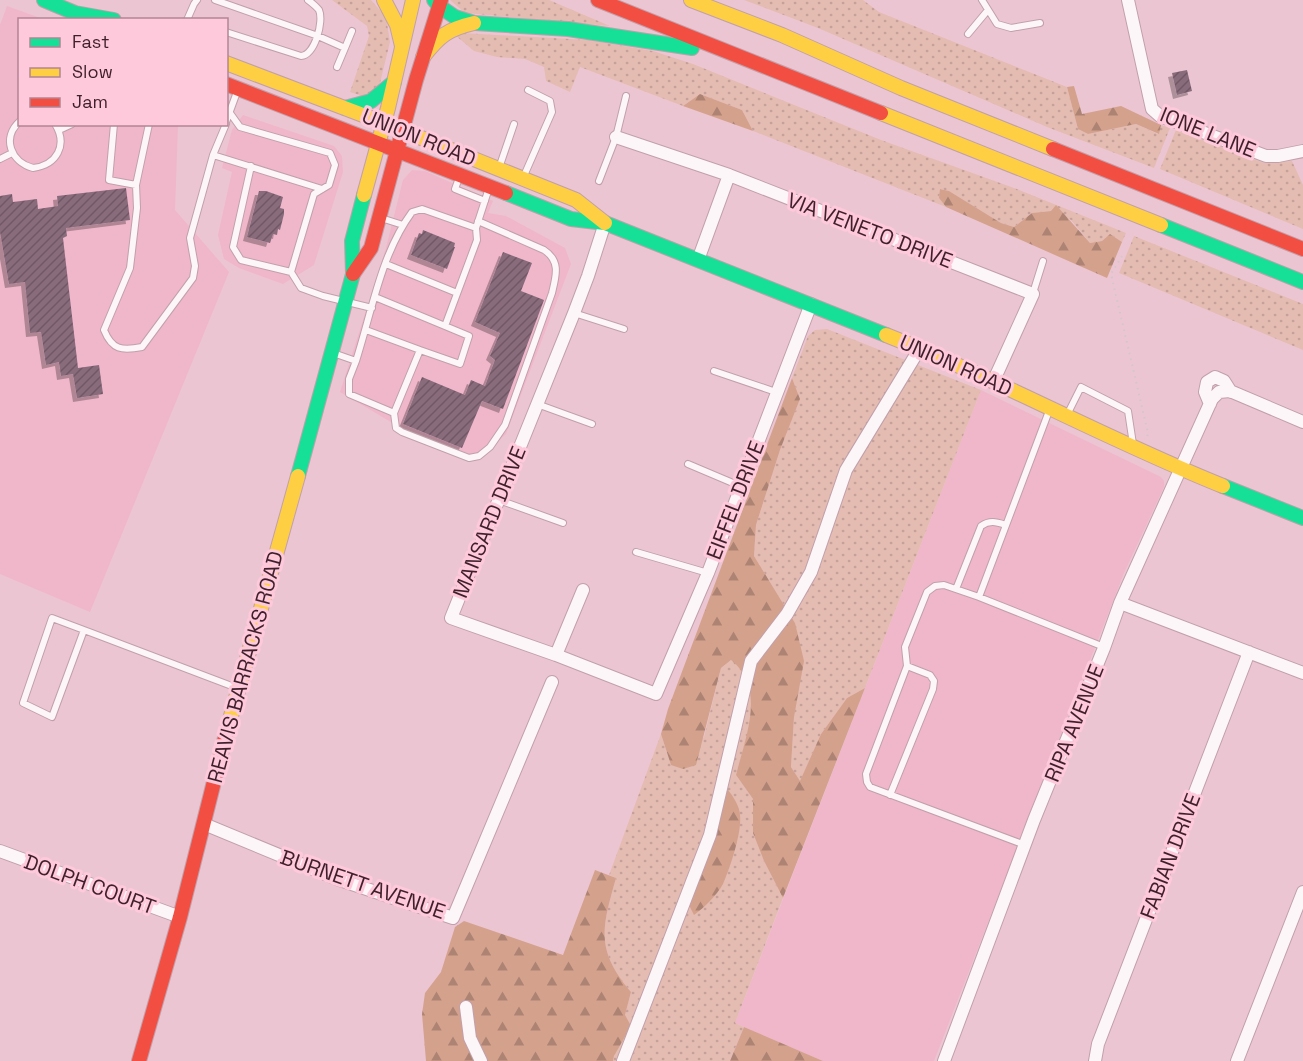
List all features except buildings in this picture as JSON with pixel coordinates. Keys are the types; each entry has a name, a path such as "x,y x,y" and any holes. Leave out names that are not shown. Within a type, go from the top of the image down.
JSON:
{"main road":[{"path":"44,0 80,16 97,18"},
{"path":"384,0 397,25 402,46"},
{"name":"REAVIS BARRACKS ROAD","path":"139,1061 180,917 238,688 333,353 352,274 352,241 379,143 413,0"},
{"path":"598,0 1303,282"},
{"path":"691,0 782,35 902,88 1303,249"},
{"path":"728,0 759,15 782,35"},
{"path":"438,2 455,16 474,23 568,29 738,56"},
{"name":"REAVIS BARRACKS ROAD","path":"352,274 371,248 438,2"},
{"path":"423,57 439,36 448,29 474,23"},
{"name":"UNION ROAD","path":"228,64 576,200 605,223"},
{"path":"345,108 371,101 394,82"},
{"name":"UNION ROAD","path":"232,86 570,219 605,223 811,304 994,380 1180,469 1303,518"}],"street":[{"name":"IONE LANE","path":"1128,0 1152,109 1160,116 1266,156 1303,151"},
{"name":"VIA VENETO DRIVE","path":"616,137 729,175 1033,294"},
{"path":"698,260 729,175"},
{"name":"MANSARD DRIVE","path":"605,223 574,313 451,618 556,655 656,694"},
{"path":"994,380 1033,294"},
{"name":"EIFFEL DRIVE","path":"656,694 708,573 811,304"},
{"path":"623,1061 710,835 752,661 787,614 811,572 846,470 920,348"},
{"name":"RIPA AVENUE","path":"944,1061 1025,845 1120,603 1210,404 1205,392 1207,382 1215,378 1224,381 1225,392 1303,422"},
{"path":"556,655 583,590"},
{"path":"1120,603 1303,673"},
{"name":"FABIAN DRIVE","path":"1095,1061 1098,1044 1249,652"},
{"name":"BURNETT AVENUE","path":"204,824 337,879 453,918 552,682"},
{"name":"DOLPH COURT","path":"0,851 180,917"},
{"path":"1237,1061 1303,892"},
{"path":"466,1007 470,1038 481,1061"}],"lane":[{"path":"188,18 194,3 198,0"},
{"path":"214,0 318,36 345,48"},
{"path":"228,33 301,56 309,55 318,36 320,16 319,10 308,0"},
{"path":"982,0 997,24 1011,28 1040,23"},
{"path":"968,34 988,9"},
{"path":"337,68 352,31"},
{"path":"228,118 232,86"},
{"path":"523,179 552,112 550,101 528,90"},
{"path":"599,181 616,137 626,96"},
{"path":"230,113 240,127 330,153 335,165 329,185 314,194 291,272"},
{"path":"18,123 12,129 9,144 17,160 33,168 51,163 60,148 61,139 57,127"},
{"path":"499,169 514,124"},
{"path":"114,126 109,180 136,185"},
{"path":"149,126 136,185 137,208 130,268 105,330 108,340 126,350 142,347 193,278 195,266 190,238 213,155 225,126"},
{"path":"0,159 12,153"},
{"path":"213,155 322,189"},
{"path":"251,166 233,247 241,260 291,272 301,288 372,308"},
{"path":"460,175 455,189 485,201"},
{"path":"445,326 477,240 476,228 490,187"},
{"path":"394,413 349,394 349,379 386,264 403,225 412,212 422,209 476,228"},
{"path":"380,217 403,225"},
{"path":"420,350 394,413 396,428 469,458 479,456 490,447 506,425 552,292 557,270 549,254 544,250 478,220"},
{"path":"1033,294 1043,261"},
{"path":"386,264 458,293"},
{"path":"366,330 460,363 469,336 375,297"},
{"path":"574,313 624,329"},
{"path":"333,353 356,361"},
{"path":"714,371 776,392"},
{"path":"1067,416 1081,387 1128,411 1133,448"},
{"path":"537,404 592,424"},
{"path":"978,597 1050,408"},
{"path":"688,464 740,486"},
{"path":"498,500 563,523"},
{"path":"956,589 981,526 994,521 1006,525"},
{"path":"636,552 708,573"},
{"path":"1025,845 870,787 866,774 907,666 905,646 927,592 935,586 944,585 1104,648"},
{"path":"84,630 52,717 23,703 52,618 84,630 238,688"},
{"path":"890,795 933,689 934,681 930,675 907,666"}],"path":[{"path":"1122,256 1111,274 1148,433 1147,438"}],"shaded area":[{"path":"332,0 371,0 386,17 390,42 380,83 375,90 362,96 350,92 369,36 367,26"},
{"path":"450,0 549,0 610,26 465,13"},
{"path":"744,0 863,0 879,12 1067,87 1078,129 1088,134 1136,124 1158,134 1161,125 1170,128 1154,168 1047,127 818,28"},
{"path":"7,6 40,18 18,18 18,126 178,126 175,210 229,272 90,612 0,574 0,25"},
{"path":"462,33 588,40 653,51 693,64 881,140 1014,188 1126,233 1122,242 1110,234 1102,241 1090,243 1071,220 1051,211 1032,213 1014,227 1001,223 949,191 941,189 939,198 946,207 753,131 742,110 700,94 683,106 580,67 570,92 546,81 544,67 525,59 497,57 474,51 455,35"},
{"path":"243,115 334,146 342,156 343,172 314,265 283,284 239,268 224,259 218,235 232,172 222,168 232,130"},
{"path":"1176,130 1264,163 1292,161 1303,185 1303,229 1160,169"},
{"path":"412,170 425,171 493,201 488,213 506,216 565,248 571,264 506,434 489,450 472,455 396,425 340,392 386,248 403,180"},
{"path":"1134,236 1303,304 1303,350 1119,273"},
{"path":"827,329 981,390 865,688 847,698 821,734 800,782 791,767 795,623 754,556 756,525 780,450 800,399 792,378 808,336 815,330"},
{"path":"981,390 1161,477 1164,487 1124,573 934,1061 823,1061 735,1023"},
{"path":"731,660 742,669 748,681 752,707 736,775 753,799 753,833 783,898 735,1023 744,1027 730,1061 613,1061 631,992 619,977 607,950 605,925 616,878 609,875 661,734 671,765 704,737 721,668"}],"green space":[{"path":"1074,86 1082,114 1121,106 1161,125 1159,134 1136,124 1088,134 1078,129 1067,87"},
{"path":"700,94 742,110 753,131 683,106"},
{"path":"940,189 949,191 1001,223 1014,227 1032,213 1051,211 1056,205 1090,243 1102,241 1110,234 1122,242 1107,278 946,207 939,198"},
{"path":"792,378 800,399 780,450 756,525 754,556 795,623 804,661 794,717 791,767 800,781 821,734 847,698 865,688 783,898 753,833 753,799 736,775 748,730 751,699 742,671 731,660 721,668 696,765 683,769 671,765 661,734 668,709"},
{"path":"728,790 740,812 735,850 723,884 710,901 694,915 686,899 684,885 698,858 721,796"},
{"path":"595,870 616,878 607,911 605,938 612,963 619,977 631,992 625,1015 631,1026 613,1061 426,1061 422,1014 425,993 441,972 455,927 464,921 563,955"},
{"path":"744,1027 823,1061 730,1061"}],"traffic: fast":[{"path":"44,0 75,13 103,18"},
{"path":"434,0 455,17 474,23 568,29 692,48"},
{"path":"345,108 371,101 394,82"},
{"path":"506,193 571,219 605,223 886,335"},
{"path":"298,476 353,274 352,241 364,195"},
{"path":"1161,225 1303,282"},
{"path":"1223,486 1303,518"}],"traffic: slow":[{"path":"384,0 397,25 402,46"},
{"path":"364,195 388,108 413,0"},
{"path":"691,0 782,35 901,88 1053,149"},
{"path":"423,57 445,34 474,23"},
{"path":"228,64 576,200 605,223"},
{"path":"881,113 1161,225"},
{"path":"886,335 971,371 1223,486"},
{"path":"226,734 298,476"}],"traffic: jam":[{"path":"353,274 371,248 416,80 441,0"},
{"path":"598,0 881,113"},
{"path":"228,85 506,193"},
{"path":"1053,149 1303,249"},
{"path":"139,1061 180,917 226,734"}]}
